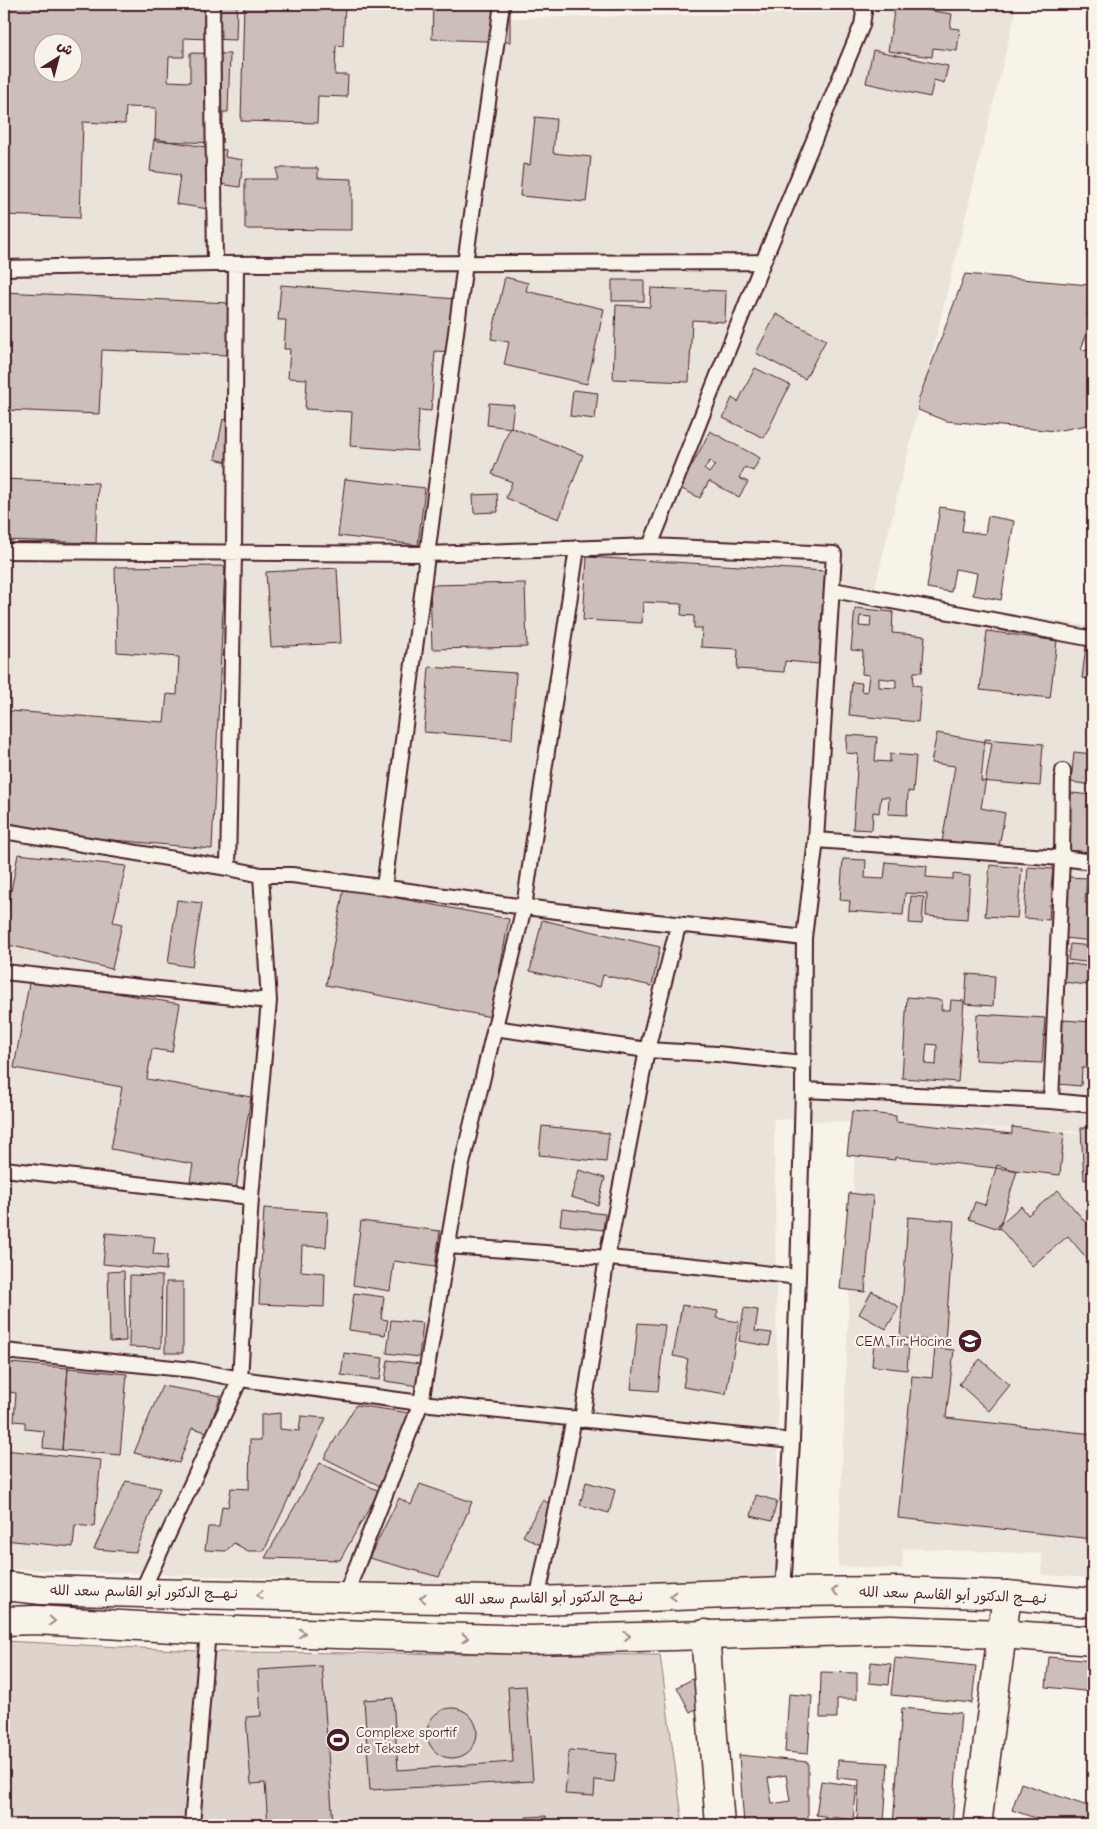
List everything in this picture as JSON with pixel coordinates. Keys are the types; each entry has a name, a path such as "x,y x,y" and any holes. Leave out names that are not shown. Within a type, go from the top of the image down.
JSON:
{"main road":[{"name":"نـهـــج الدكتور أبو القاسم سعد الله","path":"4,1586 42,1590 141,1593 537,1601 783,1592 899,1590 1007,1595 1093,1603"},
{"path":"977,1825 1007,1595"},
{"path":"4,1621 36,1620 208,1630 530,1640 891,1630 1001,1634 1093,1641"},
{"path":"706,1634 720,1825"}],"lane":[{"path":"212,4 215,264"},
{"path":"384,887 465,264 502,4"},
{"path":"650,546 763,262 862,25 864,12 860,4"},
{"path":"4,268 215,264 763,262"},
{"path":"228,868 234,553 236,264"},
{"path":"4,552 428,554 650,546 834,554 816,840 804,938 803,1090 798,1277 792,1441 783,1592"},
{"path":"345,1596 422,1403 461,1168 524,907 577,548"},
{"path":"833,590 1093,639"},
{"path":"1051,1101 1062,858 1063,771"},
{"path":"4,832 261,875 292,875 678,926 804,938"},
{"path":"816,840 1062,858 1093,862"},
{"path":"141,1593 240,1379 251,1197 269,1001 261,875"},
{"path":"537,1601 578,1419 647,1050 678,926"},
{"path":"4,972 269,1001"},
{"path":"494,1028 647,1050 718,1054 803,1063"},
{"path":"803,1090 1051,1101 1093,1105"},
{"path":"4,1169 251,1197"},
{"path":"448,1246 698,1265 798,1277"},
{"path":"4,1351 193,1370 240,1379 422,1403 792,1441"},
{"path":"192,1825 208,1630"}],"shaded area":[{"path":"4,4 507,4 507,18 1016,10 874,591 1093,627 1093,1132 774,1119 779,1514 778,1595 4,1569"},
{"name":"CEM Tir Hocine","path":"856,1123 1093,1134 1093,1578 1042,1575 1042,1554 903,1548 902,1569 838,1566"},
{"name":"Complexe sportif de Teksebt","path":"4,1641 218,1652 660,1655 683,1825 4,1825"}],"building":[{"path":"4,4 237,4 236,40 184,38 184,57 169,57 168,81 190,82 190,53 230,54 228,112 223,112 222,143 155,141 156,108 126,107 125,124 83,122 80,218 4,215"},
{"path":"244,4 345,4 343,46 336,45 335,75 348,75 347,97 318,96 317,123 241,121"},
{"path":"433,4 510,4 510,42 432,39"},
{"path":"895,5 952,14 950,28 960,29 957,51 933,48 932,57 888,51"},
{"path":"873,50 948,66 944,83 934,80 930,97 866,83"},
{"path":"535,117 556,119 553,153 591,157 586,202 520,196 523,164 530,165"},
{"path":"154,139 226,150 225,157 243,160 240,187 212,183 208,209 176,204 180,175 150,171"},
{"path":"277,168 318,168 318,178 352,179 352,230 245,229 245,179 277,179"},
{"path":"965,274 1089,285 1087,314 1089,328 1081,349 1093,348 1093,424 1056,431 946,421 918,410 919,398"},
{"path":"505,277 528,283 526,291 604,309 587,384 504,365 509,342 491,339"},
{"path":"612,280 644,280 644,301 612,301"},
{"path":"281,285 456,299 453,352 435,351 431,411 419,410 417,451 350,446 352,412 305,409 307,379 288,378 290,349 284,349 286,320 278,320"},
{"path":"651,288 726,291 725,322 692,320 689,382 613,379 616,305 650,307"},
{"path":"4,292 229,303 227,355 102,350 99,414 4,410"},
{"path":"776,314 826,340 805,379 756,353"},
{"path":"755,368 790,385 764,438 723,418 732,398 738,402"},
{"path":"573,390 598,393 595,419 570,416"},
{"path":"489,403 514,405 511,428 487,425"},
{"path":"223,419 239,422 231,463 215,459"},
{"path":"510,427 583,455 559,519 506,498 512,482 492,474"},
{"path":"710,431 760,458 753,471 745,467 739,478 748,482 739,497 709,481 700,498 680,488","holes":["710,461 715,465 709,473 704,469"]},
{"path":"4,479 98,483 96,543 4,540"},
{"path":"345,479 425,488 418,545 338,536"},
{"path":"497,494 498,512 474,513 473,495"},
{"path":"940,507 965,511 962,531 985,534 988,516 1014,521 1001,600 973,595 977,573 955,569 951,592 927,588"},
{"path":"587,557 825,571 819,664 785,661 784,672 737,669 738,649 701,647 702,628 694,628 694,616 681,615 682,604 643,602 642,623 583,620"},
{"path":"225,566 212,849 4,830 4,783 9,711 164,722 167,694 177,695 179,657 117,652 115,567"},
{"path":"337,568 341,643 271,647 266,572"},
{"path":"525,583 527,647 432,649 430,585"},
{"path":"855,608 893,612 892,633 925,636 922,672 914,672 913,685 921,686 918,722 849,715 852,682 862,683 861,691 867,692 869,675 862,674 863,651 851,650","holes":["860,616 871,617 870,627 859,626","879,678 896,680 896,688 879,687"]},
{"path":"987,631 1057,641 1050,698 980,690"},
{"path":"1086,646 1093,647 1093,680 1082,678"},
{"path":"429,667 516,673 512,739 424,732"},
{"path":"937,733 992,743 981,808 1005,813 997,858 941,848 955,766 931,763"},
{"path":"847,735 877,737 875,761 890,762 890,754 916,756 913,792 908,791 907,815 888,814 889,797 881,797 879,813 873,812 872,830 853,829 858,754 846,753"},
{"path":"985,739 1043,744 1040,786 981,781"},
{"path":"1074,752 1093,754 1093,785 1071,782"},
{"path":"1071,793 1093,795 1093,852 1066,850"},
{"path":"18,854 126,866 113,922 122,924 112,969 4,944 4,929"},
{"path":"843,859 866,860 865,878 884,879 886,862 927,866 926,877 953,879 953,874 970,876 967,919 926,916 927,894 905,893 903,915 849,911 850,901 840,900"},
{"path":"990,865 1022,868 1017,918 985,916"},
{"path":"1028,867 1053,869 1051,887 1058,888 1057,904 1050,904 1049,920 1024,918"},
{"path":"1068,877 1087,878 1085,903 1093,904 1093,941 1064,938"},
{"path":"344,888 509,919 491,1017 326,985"},
{"path":"911,896 924,897 922,924 909,923"},
{"path":"177,900 202,903 192,967 168,963"},
{"path":"542,920 660,947 652,986 603,975 600,987 530,971"},
{"path":"1070,944 1093,946 1093,963 1068,960"},
{"path":"1066,963 1093,967 1093,979 1087,978 1087,985 1063,982"},
{"path":"967,974 995,976 993,1006 965,1004"},
{"path":"30,978 180,1004 172,1052 152,1049 147,1079 251,1097 236,1189 190,1181 193,1164 111,1149 122,1087 14,1068"},
{"path":"907,997 942,1000 941,1010 950,1010 951,1000 964,1001 958,1082 902,1078","holes":["927,1044 937,1045 936,1065 925,1064"]},
{"path":"977,1014 1045,1018 1042,1063 975,1060"},
{"path":"1062,1020 1093,1022 1093,1068 1082,1068 1081,1086 1058,1084"},
{"path":"852,1111 896,1116 896,1122 1012,1134 1012,1127 1064,1133 1060,1175 895,1157 895,1160 847,1155"},
{"path":"542,1126 609,1133 606,1162 539,1155"},
{"path":"1093,1127 1093,1179 1084,1180 1081,1128"},
{"path":"997,1165 1017,1171 999,1229 969,1219 975,1202 985,1205"},
{"path":"579,1170 605,1178 598,1205 571,1197"},
{"path":"1058,1190 1093,1231 1093,1266 1068,1236 1032,1266 998,1226 1021,1206 1028,1215"},
{"path":"849,1193 873,1196 865,1292 840,1289"},
{"path":"264,1208 328,1212 326,1247 302,1246 301,1271 325,1273 324,1307 259,1304"},
{"path":"562,1209 605,1214 603,1230 560,1225"},
{"path":"908,1217 954,1221 945,1341 900,1338"},
{"path":"361,1221 440,1231 435,1267 394,1261 390,1291 353,1285"},
{"path":"106,1233 155,1237 153,1254 167,1255 166,1270 103,1264"},
{"path":"124,1271 126,1341 110,1342 108,1272"},
{"path":"130,1275 162,1276 161,1348 129,1347"},
{"path":"166,1282 183,1282 183,1353 165,1353"},
{"path":"872,1291 899,1307 886,1329 859,1314"},
{"path":"354,1293 384,1297 381,1319 388,1320 385,1335 349,1330"},
{"path":"682,1305 718,1311 716,1318 739,1322 726,1394 683,1387 688,1359 673,1356"},
{"path":"744,1308 758,1310 755,1331 772,1333 769,1346 739,1341"},
{"path":"391,1320 423,1323 419,1357 387,1353"},
{"path":"638,1323 665,1325 658,1391 631,1389"},
{"path":"874,1342 909,1346 907,1370 872,1366"},
{"path":"935,1348 954,1350 946,1418 1093,1434 1093,1539 898,1518 912,1376 932,1378"},
{"path":"344,1353 383,1358 380,1380 341,1375"},
{"path":"980,1359 1010,1385 989,1411 959,1384"},
{"path":"388,1360 420,1364 418,1386 385,1381"},
{"path":"10,1363 68,1368 62,1450 43,1448 44,1431 25,1429 25,1422 14,1421 16,1393 7,1392"},
{"path":"68,1368 127,1374 120,1455 62,1450"},
{"path":"162,1386 221,1396 207,1432 192,1428 179,1463 134,1453"},
{"path":"356,1405 410,1413 380,1486 324,1458"},
{"path":"280,1413 280,1429 299,1431 301,1416 326,1418 264,1551 248,1551 234,1543 226,1551 205,1550 208,1527 219,1527 222,1506 228,1507 231,1488 249,1489 250,1440 261,1440 261,1415"},
{"path":"4,1450 101,1460 94,1527 75,1525 73,1547 4,1540"},
{"path":"320,1463 379,1491 340,1560 265,1558"},
{"path":"126,1481 160,1488 136,1552 94,1549"},
{"path":"586,1482 615,1490 609,1513 580,1505"},
{"path":"420,1484 472,1502 439,1577 369,1558 399,1498 411,1505"},
{"path":"756,1495 777,1501 772,1521 751,1516"},
{"path":"543,1500 561,1510 540,1545 523,1536"},
{"path":"1049,1657 1093,1661 1093,1692 1046,1687"},
{"path":"895,1658 976,1666 972,1703 891,1695"},
{"path":"871,1662 891,1664 889,1685 869,1683"},
{"path":"322,1666 333,1825 268,1825 265,1783 251,1784 246,1717 261,1716 258,1670"},
{"path":"706,1672 719,1697 690,1712 677,1687"},
{"path":"821,1672 857,1673 857,1699 837,1699 837,1718 820,1718"},
{"path":"526,1686 533,1781 370,1790 364,1700 393,1698 398,1770 513,1762 508,1687"},
{"path":"789,1694 812,1696 808,1754 785,1752"},
{"path":"457,1708 470,1715 476,1723 476,1743 470,1751 462,1757 447,1758 434,1751 428,1743 427,1728 434,1715 442,1709"},
{"path":"902,1708 961,1713 952,1825 893,1825"},
{"path":"569,1750 617,1754 614,1782 595,1780 594,1796 565,1794"},
{"path":"739,1755 808,1762 808,1825 744,1825","holes":["786,1775 790,1801 772,1804 768,1778"]},
{"path":"838,1760 888,1763 884,1823 857,1821 859,1780 837,1778"},
{"path":"821,1781 857,1786 853,1820 816,1815"},
{"path":"1021,1783 1093,1808 1093,1825 1055,1825 1012,1810"},
{"path":"546,1816 547,1825 526,1825 526,1817"}],"place":[{"name":"CEM Tir Hocine","path":"970,1341"},
{"name":"Complexe sportif de Teksebt","path":"338,1740"}]}
